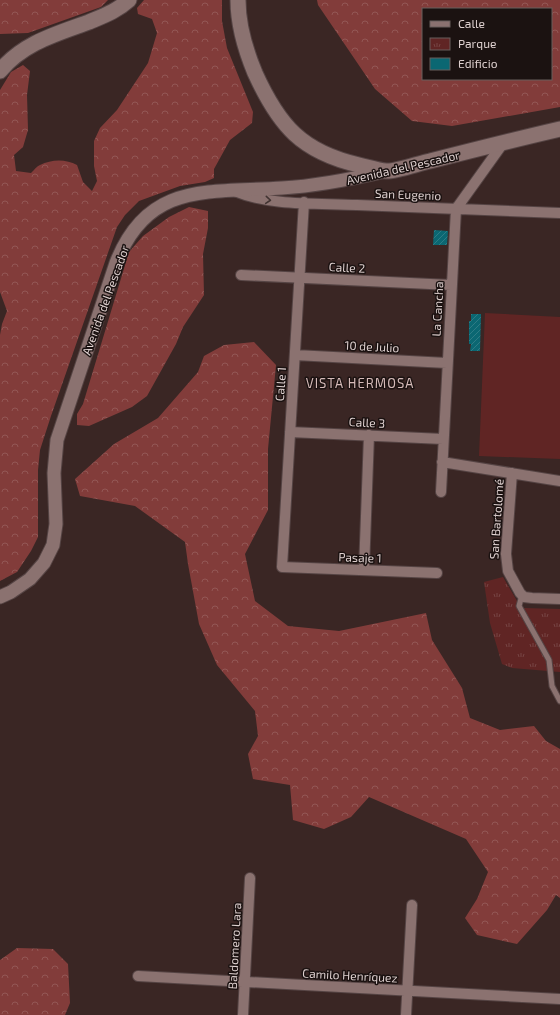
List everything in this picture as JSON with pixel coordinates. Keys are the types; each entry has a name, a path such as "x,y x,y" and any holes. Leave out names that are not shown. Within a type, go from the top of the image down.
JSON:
{"main road":[{"path":"0,71 11,59 31,45 106,15 130,0"},
{"path":"238,0 240,27 248,58 266,97 285,125 303,141 326,155 347,162 387,171"},
{"name":"Avenida del Pescador","path":"387,171 560,129"}],"street":[{"path":"456,209 504,142"},
{"name":"Avenida del Pescador","path":"0,597 16,589 30,579 44,563 53,545 56,524 54,459 57,440 116,263 126,241 139,222 154,210 188,195 233,190 282,188 333,183 387,171"},
{"name":"San Eugenio","path":"233,190 248,197 261,199 560,213"},
{"name":"Calle 1","path":"282,567 304,202"},
{"name":"La Cancha","path":"440,492 456,209"},
{"name":"Calle 2","path":"241,275 452,285"},
{"name":"10 de Julio","path":"295,355 447,363"},
{"name":"Calle 3","path":"290,432 443,439"},
{"path":"364,570 369,435"},
{"path":"442,462 560,481"},
{"name":"San Bartolomé","path":"512,473 506,558 510,576 522,595"},
{"name":"Pasaje 1","path":"282,567 437,573"},
{"path":"522,595 528,598 560,599"},
{"name":"Baldomero Lara","path":"243,1015 250,878"},
{"path":"406,1015 412,905"},
{"name":"Camilo Henríquez","path":"138,976 560,999"}],"lane":[{"path":"522,595 520,606 549,660 552,686 560,701"}],"green space":[{"path":"0,0 108,0 101,7 28,33 0,34"},
{"path":"144,0 222,0 222,21 227,48 253,112 252,123 230,140 214,169 214,178 205,182 180,186 139,201 125,215 117,227 40,450 38,470 38,537 31,551 17,572 0,581 0,335 7,311 0,292 0,90 11,72 23,65 30,71 27,95 28,130 23,147 14,155 16,171 31,173 38,166 54,161 73,163 77,165 83,182 92,191 97,181 94,166 94,141 100,128 117,110 148,63 157,33 152,19 138,14 137,8"},
{"path":"317,0 560,0 560,107 452,126 412,121 375,89 318,5"},
{"path":"189,207 208,211 208,228 203,254 204,295 183,327 176,344 147,396 132,407 89,426 77,425 77,414 83,404 129,252 143,236 169,217"},
{"path":"485,313 560,317 560,459 479,456"},
{"path":"254,342 276,365 268,449 268,510 245,554 255,601 288,626 339,631 426,613 432,640 462,688 470,718 500,730 534,726 546,741 560,749 560,898 556,895 547,910 517,944 477,935 465,918 477,899 488,872 466,839 369,797 351,817 324,829 293,820 290,785 253,779 248,754 258,736 255,711 217,665 199,624 185,542 135,506 80,496 75,479 114,444 158,418 198,372 204,356 224,345"},
{"path":"503,577 517,601 523,608 560,609 560,672 512,668 502,664 490,623 484,582"},
{"path":"17,948 53,949 68,964 70,1003 65,1015 0,1015 0,960"}],"building":[{"path":"434,230 448,231 447,245 433,245"},
{"path":"471,314 481,314 480,351 470,351 471,344 469,344 469,321 471,321"}],"district":[{"name":"VISTA HERMOSA","path":"360,383"}]}
